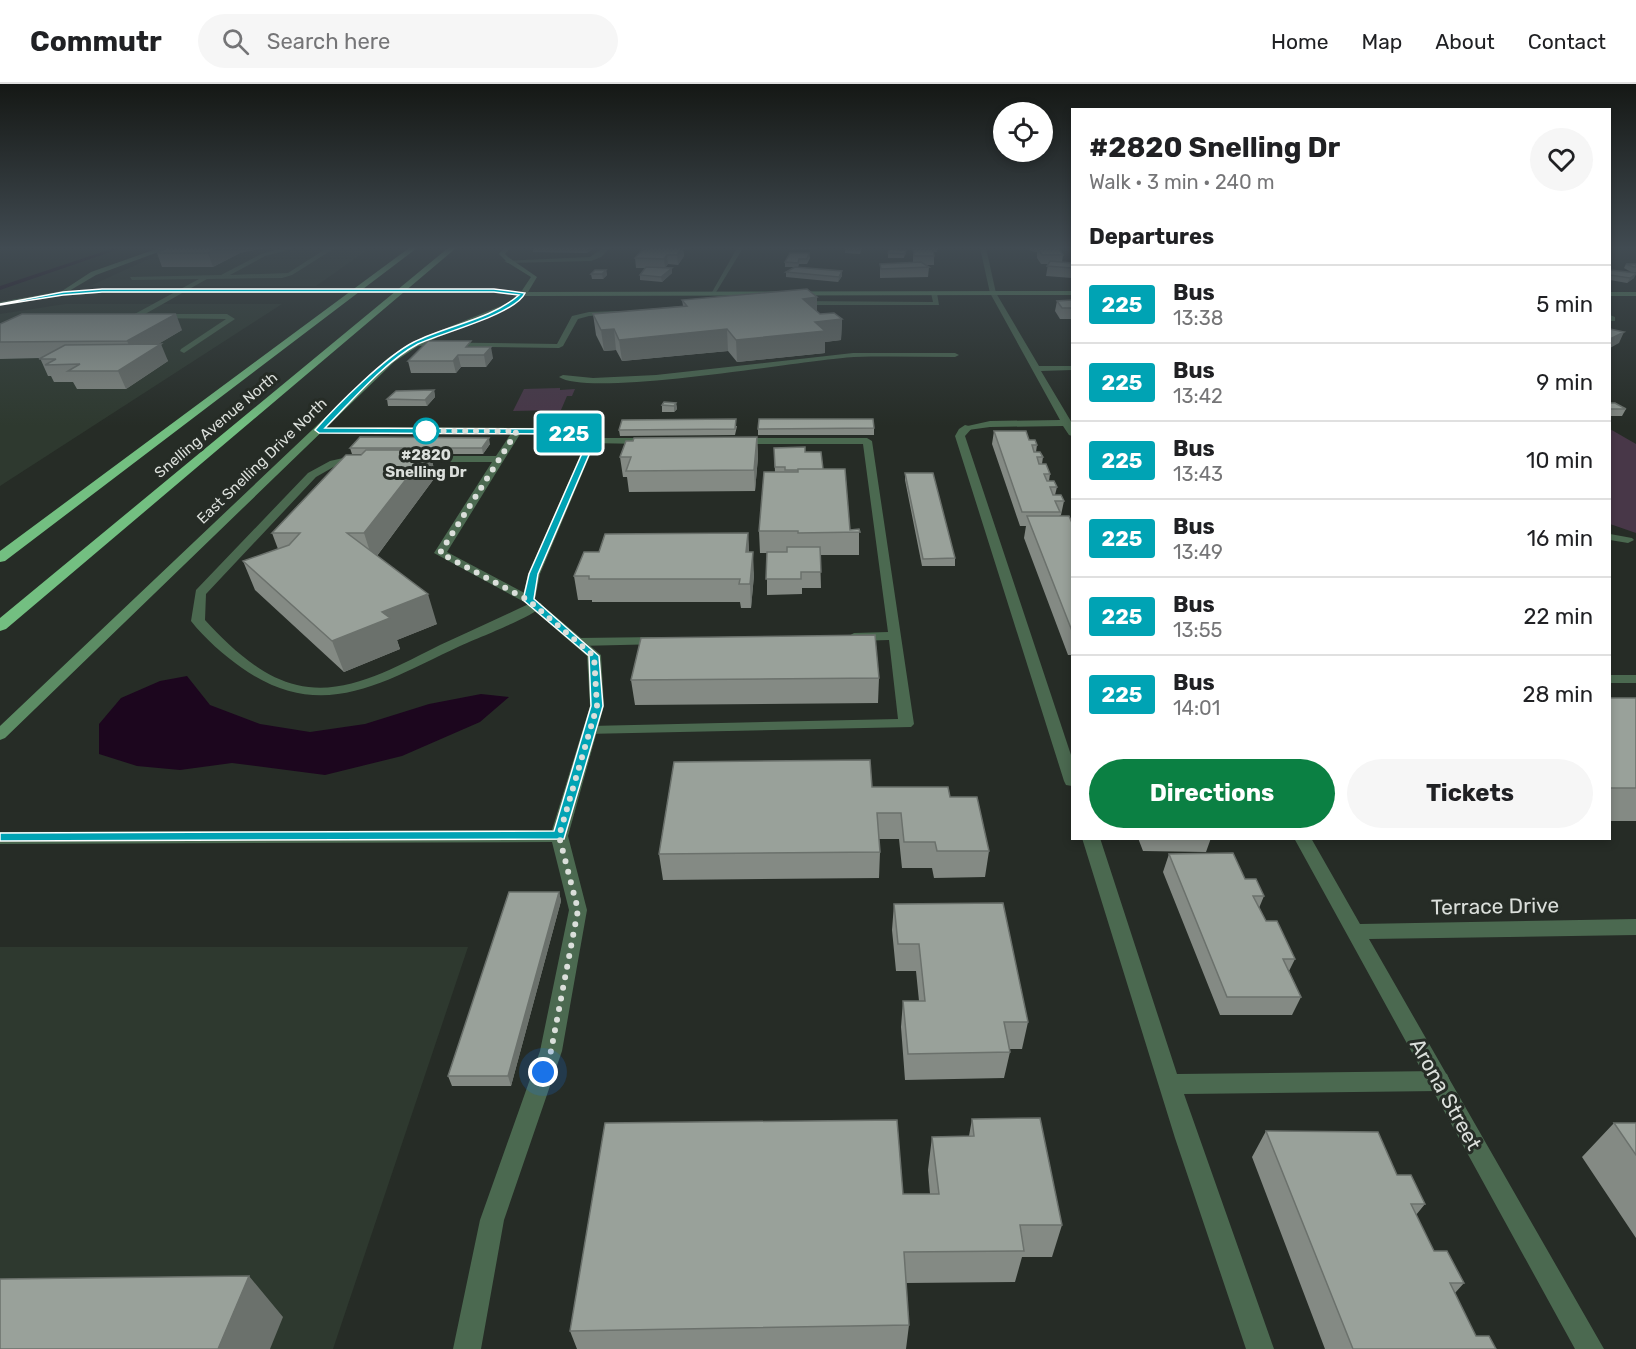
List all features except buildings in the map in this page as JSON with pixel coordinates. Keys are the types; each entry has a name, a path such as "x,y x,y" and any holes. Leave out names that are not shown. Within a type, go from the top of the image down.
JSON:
{"highway":[{"name":"Snelling Avenue North","path":"0,558 333,307"},
{"name":"Snelling Avenue North","path":"0,626 381,307"}],"street":[{"path":"135,316 152,307"},
{"name":"East Snelling Drive North","path":"0,735 391,360 415,344 504,307"},
{"path":"1001,307 1071,431"},
{"path":"415,344 560,346 575,318 589,314 622,313"},
{"path":"123,316 227,316 231,320 184,351"},
{"path":"563,377 593,381 656,377 853,355 955,355"},
{"path":"1036,369 1071,368"},
{"path":"1067,423 990,424 968,427 962,431 960,436 1071,778"},
{"path":"319,430 566,432 591,441 660,441"},
{"path":"467,1349 492,1220 551,1051 578,910 559,836 597,706 594,656 532,603 440,553 517,431"},
{"path":"532,603 534,574 591,441"},
{"path":"590,731 906,724 867,441 729,441"},
{"path":"371,459 347,459 321,468 200,593 198,621 212,637 269,680 298,690 329,691 358,686 392,673 532,603"},
{"path":"406,459 499,459"},
{"path":"1611,537 1632,541"},
{"path":"836,637 895,636"},
{"path":"578,642 672,640"},
{"path":"1611,679 1636,679"},
{"path":"0,838 559,836"},
{"path":"1092,840 1171,1084 1186,1138 1260,1349"},
{"name":"Arona Street","path":"1303,840 1590,1349"},
{"name":"Terrace Drive","path":"1354,932 1636,927"},
{"path":"1171,1084 1438,1081"}],"shaded area":[{"path":"45,307 277,307 0,486 0,314"},
{"path":"560,388 560,390 575,389 572,396 567,396 561,410 513,411 524,389"},
{"path":"1611,430 1636,444 1636,533 1611,524"},
{"path":"187,676 210,705 260,724 310,732 365,724 429,704 481,694 509,697 480,722 402,756 325,775 232,763 180,770 137,766 99,754 99,724 121,698 160,681"},
{"path":"0,947 468,947 333,1349 0,1349"}],"bus line":[{"name":"225","path":"0,838 559,836 597,706 594,656 528,600 534,574 591,441 566,432 319,430 391,360 415,344 504,307"}],"place":[{"name":"#2820 Snelling Dr","path":"426,431"}],"route":[{"path":"426,431 424,431 517,431 440,553 528,600 594,656 597,706 559,836 578,910 551,1051 543,1072"}]}
